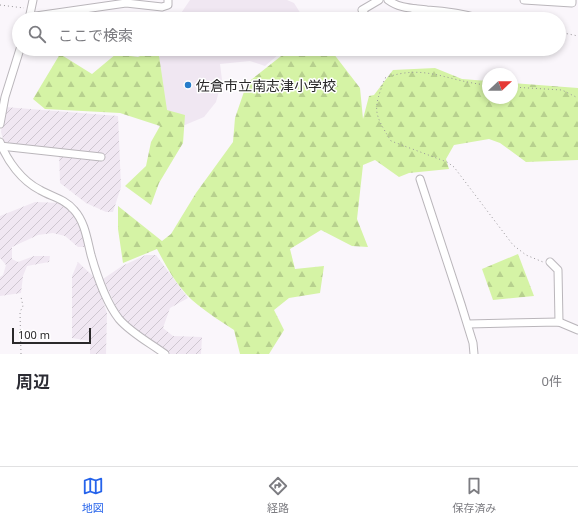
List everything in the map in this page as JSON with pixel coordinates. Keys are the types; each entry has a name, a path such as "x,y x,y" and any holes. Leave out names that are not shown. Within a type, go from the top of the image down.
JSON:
{"street":[{"path":"31,12 33,0"},
{"path":"52,12 126,2 162,7 168,5 168,0"},
{"path":"363,12 362,10 379,0"},
{"path":"388,0 395,5 435,12"},
{"path":"524,0 572,3 572,0"},
{"path":"0,124 5,97 18,56"},
{"path":"1,145 101,157"},
{"path":"1,145 11,162 30,185 65,202 74,210 82,222 107,298 119,319 165,354"},
{"path":"420,179 468,324 474,354"},
{"path":"552,264 558,270 559,322"},
{"path":"468,324 559,322 578,330"}],"path":[{"path":"0,5 21,12"},
{"path":"566,33 578,36"},
{"path":"482,84 421,71 398,73 384,78 378,95 375,111 391,141 447,162 454,167 513,245 526,255 552,264"},
{"path":"518,87 562,90 578,98"},
{"path":"21,296 23,306 20,312 21,354"}],"shaded area":[{"path":"190,0 287,0 294,3 300,12 182,12"},
{"name":"佐倉市立南志津小学校","path":"160,56 277,56 265,66 250,61 220,64 222,80 216,102 204,117 185,125 173,123 164,114 156,59"},
{"path":"5,107 118,116 121,187 113,212 106,212 86,203 60,183 59,150 4,142 1,132"},
{"path":"35,202 62,203 78,220 86,247 78,247 65,236 53,233 38,235 12,247 12,259 18,262 34,256 50,256 49,262 27,266 23,276 21,293 0,296 0,277 3,275 6,265 0,258 0,216"},
{"path":"146,255 156,255 188,298 170,308 163,328 173,336 202,337 201,354 170,354 122,319 103,279 122,266"},
{"path":"78,262 95,278 107,313 106,354 90,354 90,341 72,338 72,276"}],"green space":[{"path":"59,56 63,56 92,74 114,56 159,56 167,110 185,115 183,143 159,183 151,205 125,186 146,166 151,142 160,126 120,113 45,109 33,99"},
{"path":"281,56 335,56 360,88 363,119 369,96 374,95 393,70 435,68 462,79 482,81 482,104 518,104 518,83 578,88 578,160 526,162 500,143 489,139 454,145 446,159 449,169 409,173 399,177 375,160 363,165 357,219 368,247 352,246 321,230 290,249 295,269 324,266 320,293 289,298 274,310 284,330 269,354 240,354 234,330 202,308 185,293 170,272 157,249 123,263 118,229 118,206 162,241 171,234 196,193 233,142 235,118 247,83"},
{"path":"518,254 534,296 493,300 482,269"}],"place":[{"name":"佐倉市立南志津小学校","path":"188,85"}]}
